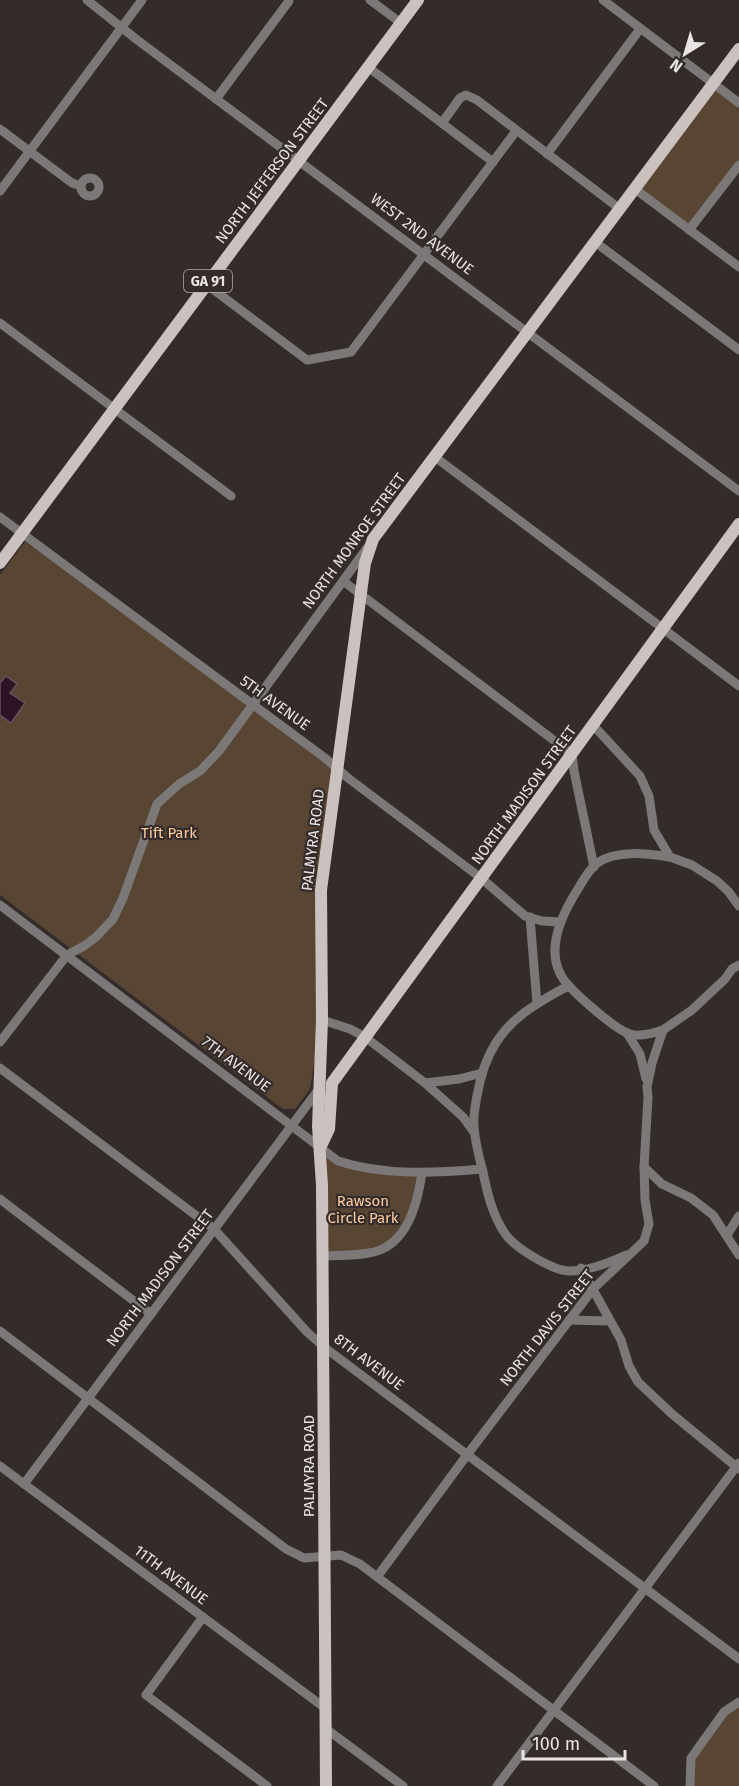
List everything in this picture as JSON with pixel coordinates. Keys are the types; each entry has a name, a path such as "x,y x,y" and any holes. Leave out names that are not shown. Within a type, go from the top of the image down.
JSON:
{"main road":[{"name":"NORTH JEFFERSON STREET","path":"0,563 418,0"},
{"name":"NORTH MONROE STREET","path":"373,539 739,50"},
{"name":"NORTH MADISON STREET","path":"332,1083 739,524"},
{"name":"PALMYRA ROAD","path":"326,1786 324,1347 321,1147 318,1126 321,890 365,563 373,539"},
{"name":"PALMYRA ROAD","path":"321,1147 329,1129 332,1083"}],"street":[{"name":"WEST 2ND AVENUE","path":"87,0 739,491"},
{"path":"0,191 142,0"},
{"path":"370,0 401,23"},
{"path":"603,0 739,103"},
{"path":"216,99 289,1"},
{"path":"547,154 640,29"},
{"path":"368,67 494,162"},
{"path":"442,123 460,98 466,95 477,100 620,209"},
{"path":"0,129 72,183 81,186"},
{"path":"206,284 307,360 351,352 516,131"},
{"path":"689,230 739,165"},
{"path":"635,189 739,267"},
{"path":"595,242 739,350"},
{"path":"0,323 231,496"},
{"path":"435,457 739,686"},
{"name":"5TH AVENUE","path":"0,517 481,878 514,908 542,921 559,922"},
{"name":"NORTH MONROE STREET","path":"0,1042 66,955 96,937 117,912 157,804 168,792 208,763 373,539"},
{"path":"343,581 572,754 573,771 594,867"},
{"path":"593,725 640,776 649,796 654,830 670,857"},
{"path":"739,906 717,881 692,865 670,857 651,854 623,855 608,858 594,867 582,881 559,922 555,940 558,969 569,986 609,1020 631,1035 663,1030 692,1010 725,979 736,967 739,959"},
{"name":"7TH AVENUE","path":"0,905 341,1162 379,1169 422,1173 482,1169"},
{"path":"530,917 537,1004"},
{"path":"569,986 557,990 519,1015 500,1036 487,1060 482,1073 474,1115 474,1132 482,1169 494,1212 505,1235 541,1260 569,1271 609,1263 635,1251"},
{"path":"321,1020 350,1029 365,1037 425,1083 463,1117 474,1132"},
{"name":"NORTH DAVIS STREET","path":"377,1577 593,1289 644,1241 649,1224 645,1200 644,1167 647,1087 663,1030"},
{"path":"627,1032 640,1054 647,1087"},
{"name":"8TH AVENUE","path":"0,1068 214,1230 307,1332 324,1347 739,1659"},
{"path":"425,1083 459,1079 482,1073"},
{"name":"NORTH MADISON STREET","path":"24,1484 319,1089"},
{"path":"644,1167 662,1184 702,1206 718,1221 739,1255"},
{"path":"321,1256 369,1253 382,1249 399,1236 412,1214 419,1193 422,1173"},
{"path":"0,1199 152,1314"},
{"path":"727,1235 739,1216"},
{"path":"498,1786 738,1467 647,1392 631,1371 621,1340 581,1268"},
{"path":"569,1320 610,1321"},
{"path":"0,1331 286,1548 304,1558 341,1555 350,1558 654,1786"},
{"name":"11TH AVENUE","path":"0,1466 325,1708"},
{"path":"203,1617 146,1695 267,1786"},
{"path":"690,1786 691,1758 724,1712 739,1702"},
{"path":"326,1728 403,1786"}],"green space":[{"path":"713,84 739,103 739,165 689,229 636,188"},
{"name":"Tift Park","path":"25,542 115,604 336,769 320,890 321,1021 310,1089 295,1109 283,1109 0,895 0,575"},
{"name":"Rawson Circle Park","path":"321,1149 338,1161 421,1173 403,1229 382,1248 322,1255"},
{"path":"739,1703 739,1786 691,1786 690,1766 725,1712"}],"shaded area":[{"path":"6,676 17,684 10,693 25,703 11,723 0,715 0,683"}]}
